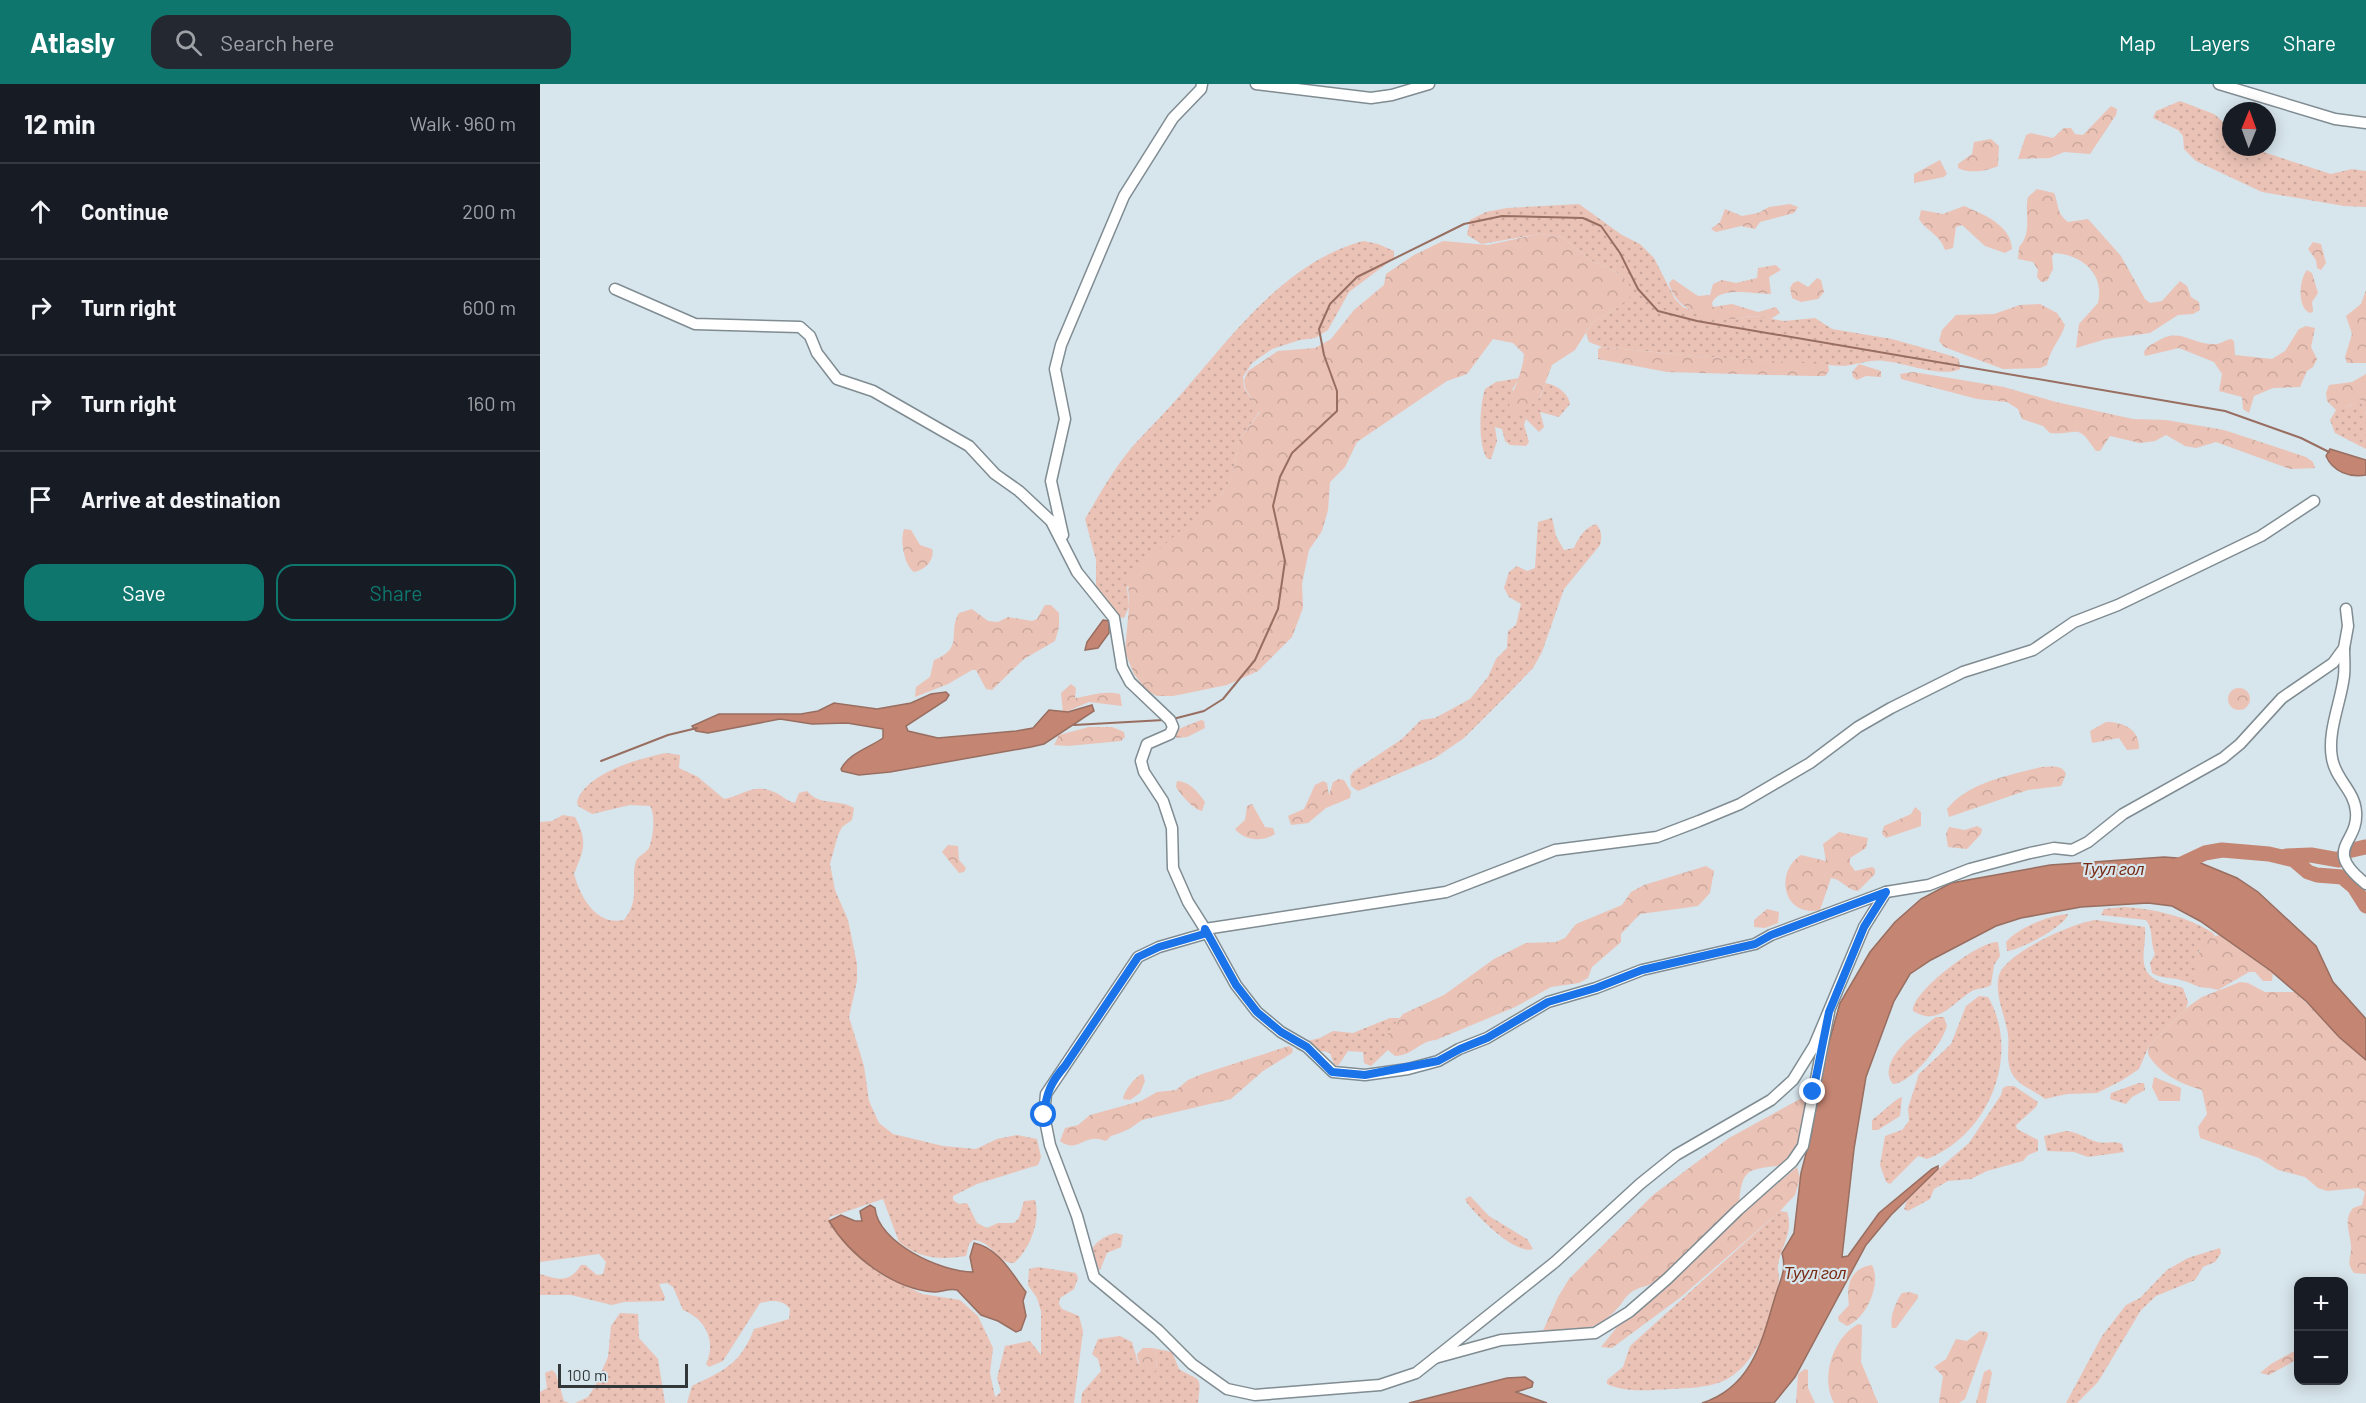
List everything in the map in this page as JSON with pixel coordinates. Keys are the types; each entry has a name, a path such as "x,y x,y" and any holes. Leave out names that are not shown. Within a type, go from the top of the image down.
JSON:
{"street":[{"path":"1065,550 1051,481 1065,419 1055,369 1061,345 1124,196 1173,118 1192,99 1202,84"},
{"path":"1256,84 1371,98 1392,95 1429,84"},
{"path":"2219,84 2335,119 2366,123"},
{"path":"615,289 695,324 800,327 810,336 818,353 837,379 873,391 969,447 995,474 1019,491 1051,521 1077,572 1114,618 1122,667 1130,682 1170,720 1173,728 1170,734 1147,744 1141,761 1144,772 1163,801 1172,828 1173,868 1188,902 1236,985 1257,1012 1281,1032 1307,1047 1332,1072 1365,1075 1438,1061 1487,1038 1548,1002 1596,988 1642,970 1755,944 1771,935 1886,892 1929,885 1970,869 2030,853 2054,848 2072,850 2088,842 2123,814 2223,758 2282,698 2333,663 2344,648"},
{"path":"1205,929 1446,892 1555,850 1657,837 1699,822 1740,804 1810,763 1858,727 1891,708 1963,672 2033,650 2074,622 2261,536 2314,501"},
{"path":"2346,609 2348,626 2344,648 2344,675 2333,733 2331,758 2338,776 2352,796 2357,814 2343,844 2344,854 2350,871 2366,884"},
{"path":"1205,929 1204,934 1196,938 1159,947 1138,957 1046,1094 1044,1115 1050,1145 1077,1216 1094,1277 1158,1330 1192,1364 1227,1389 1255,1395 1380,1385 1416,1372 1555,1262 1640,1184 1676,1155 1771,1100 1793,1080 1814,1046 1864,927 1886,892"},
{"path":"1435,1358 1501,1340 1595,1333 1629,1312 1667,1279 1738,1210 1792,1162 1803,1146 1829,1012"}],"green space":[{"path":"2180,101 2214,114 2222,121 2222,156 2275,156 2331,174 2352,169 2366,171 2366,207 2344,206 2262,192 2196,161 2184,149 2183,136 2178,130 2153,118 2156,111"},
{"path":"2111,106 2117,109 2116,115 2090,154 2064,152 2050,158 2018,159 2026,135 2031,133 2053,138 2064,128 2071,128 2075,134 2083,135"},
{"path":"1991,139 1999,146 1998,166 1978,171 1958,168 1958,164 1972,154 1974,142"},
{"path":"1940,160 1947,174 1944,177 1914,183 1914,174"},
{"path":"2037,189 2054,193 2060,212 2068,222 2088,219 2121,256 2145,299 2150,303 2162,301 2180,281 2187,286 2191,297 2199,302 2200,310 2193,314 2178,315 2150,333 2106,339 2076,348 2079,324 2098,303 2098,283 2095,275 2082,262 2065,255 2055,253 2052,256 2053,269 2047,281 2041,282 2037,277 2038,270 2033,262 2018,259 2019,247 2027,229 2028,197"},
{"path":"1579,204 1622,235 1640,244 1654,258 1675,299 1683,307 1700,314 1734,319 1753,316 1784,321 1815,318 1832,329 1892,339 1952,356 1959,359 1960,369 1944,372 1879,361 1843,366 1696,356 1602,347 1589,342 1586,333 1592,323 1616,309 1620,274 1590,260 1562,237 1539,234 1482,244 1467,235 1470,220 1486,212 1507,208"},
{"path":"1790,204 1798,207 1794,213 1760,222 1755,229 1741,226 1716,232 1711,229 1720,222 1725,209 1742,216 1758,213 1769,207"},
{"path":"1964,206 2001,227 2007,233 2012,249 2005,253 1985,246 1962,225 1956,227 1953,248 1945,250 1940,240 1919,219 1921,210 1943,214"},
{"path":"1539,234 1562,237 1590,260 1620,274 1629,285 1630,297 1616,309 1592,323 1575,350 1552,365 1539,399 1521,414 1514,412 1509,406 1522,368 1524,354 1513,343 1493,339 1467,374 1447,381 1357,442 1345,467 1330,482 1328,510 1322,531 1309,550 1302,584 1303,608 1292,637 1258,671 1227,685 1173,696 1157,696 1147,691 1134,674 1125,652 1129,607 1128,577 1221,495 1233,474 1239,440 1260,412 1245,388 1244,380 1248,371 1278,351 1315,348 1331,339 1354,310 1384,285 1386,274 1414,255 1443,241 1488,245"},
{"path":"1363,241 1394,251 1394,258 1349,292 1328,330 1315,338 1272,349 1252,363 1243,377 1244,388 1260,411 1239,440 1233,474 1221,495 1127,587 1129,607 1124,618 1118,617 1096,588 1096,560 1085,519 1113,472 1133,446 1262,303 1309,265 1335,251"},
{"path":"2313,242 2321,244 2326,263 2321,270 2317,268 2316,260 2308,249"},
{"path":"1776,265 1781,270 1769,277 1771,294 1738,292 1722,294 1712,303 1713,307 1732,304 1758,312 1776,307 1780,313 1771,319 1753,316 1736,319 1713,318 1694,312 1678,301 1669,283 1673,279 1698,296 1710,295 1713,284 1722,280 1736,283 1757,278 1758,268"},
{"path":"2307,270 2312,273 2318,293 2312,302 2313,312 2310,313 2301,300 2302,280"},
{"path":"1817,278 1821,280 1824,292 1818,299 1801,302 1792,298 1790,288 1793,283 1798,281 1808,287"},
{"path":"2366,290 2366,363 2347,363 2345,357 2352,334 2346,316 2361,304"},
{"path":"2040,304 2057,313 2065,325 2047,365 2040,368 2003,369 1944,347 1939,341 1942,330 1956,315 1994,314 2020,305"},
{"path":"2306,326 2315,328 2311,347 2317,359 2313,367 2307,371 2300,387 2273,388 2254,396 2249,413 2243,409 2242,397 2219,391 2222,374 2214,362 2179,348 2145,356 2144,352 2150,345 2165,337 2179,336 2213,344 2231,339 2234,341 2235,355 2272,359 2285,351 2299,329"},
{"path":"1602,347 1696,356 1828,364 1829,371 1825,376 1667,372 1598,359 1598,349"},
{"path":"1859,364 1881,371 1881,377 1866,376 1857,380 1853,377 1852,372"},
{"path":"1913,372 2004,387 2056,402 2133,419 2166,420 2224,430 2306,457 2313,462 2315,468 2290,469 2216,442 2196,448 2185,446 2166,435 2155,441 2140,443 2110,436 2100,451 2096,451 2081,433 2050,433 2043,426 2022,419 2018,409 2007,402 1977,399 1901,379 1900,374"},
{"path":"2366,374 2366,414 2360,399 2344,409 2336,410 2327,401 2326,393 2329,385 2352,382"},
{"path":"1519,378 1512,390 1540,398 1545,383 1564,393 1570,404 1559,417 1540,412 1544,427 1539,432 1526,419 1524,425 1529,442 1526,446 1510,445 1505,441 1502,429 1495,427 1497,441 1491,459 1488,459 1481,436 1481,414 1485,389 1496,382"},
{"path":"2356,399 2360,399 2366,414 2366,449 2335,433 2330,420 2336,410 2350,406"},
{"path":"1552,518 1556,536 1564,550 1574,548 1582,533 1596,524 1601,539 1600,545 1564,589 1542,652 1533,668 1464,738 1435,758 1358,791 1351,786 1350,776 1354,771 1402,739 1421,720 1435,718 1470,699 1488,677 1496,659 1507,648 1508,631 1516,625 1521,604 1509,597 1504,588 1509,572 1517,566 1527,571 1535,568 1538,522"},
{"path":"904,529 911,530 920,545 932,549 931,561 918,571 914,572 911,569 905,558 902,539"},
{"path":"1045,605 1051,605 1059,613 1059,627 1055,641 1024,659 992,690 986,689 976,670 972,670 948,684 915,697 916,687 930,677 934,660 949,650 952,645 954,627 959,613 972,609 988,621 998,622 1008,617 1032,621 1037,619"},
{"path":"1071,684 1076,688 1075,698 1103,693 1120,694 1122,706 1089,702 1063,713 1061,693"},
{"path":"2239,688 2247,691 2250,699 2247,707 2239,710 2231,707 2228,699 2231,691"},
{"path":"1201,720 1204,721 1205,728 1187,737 1176,738 1174,734 1176,730"},
{"path":"2106,722 2118,723 2129,728 2137,736 2139,749 2127,750 2119,738 2092,743 2090,731"},
{"path":"1089,727 1112,727 1124,732 1125,737 1121,741 1068,746 1054,745 1059,735"},
{"path":"666,753 680,755 679,768 698,777 724,799 760,789 774,792 795,803 799,793 807,791 818,799 854,808 852,820 842,827 838,835 830,864 835,890 848,920 857,964 857,981 849,1017 864,1066 869,1101 879,1123 893,1134 943,1146 976,1149 997,1139 1017,1135 1037,1139 1041,1157 1038,1165 977,1184 953,1196 953,1200 959,1204 967,1203 977,1223 987,1228 998,1223 1014,1223 1019,1218 1024,1201 1035,1200 1036,1217 1033,1234 1025,1250 1014,1263 1003,1260 985,1244 973,1240 969,1244 966,1256 939,1258 915,1252 899,1242 883,1199 830,1217 829,1222 848,1246 882,1275 922,1294 960,1300 978,1316 993,1348 990,1373 995,1397 1001,1392 997,1378 1005,1346 1030,1341 1041,1355 1041,1311 1037,1298 1028,1285 1029,1269 1038,1267 1076,1273 1078,1278 1074,1289 1060,1298 1059,1304 1062,1309 1079,1316 1083,1331 1074,1403 687,1403 692,1386 737,1359 754,1329 789,1319 790,1309 784,1303 776,1301 760,1303 723,1361 709,1367 706,1364 710,1347 707,1331 697,1319 683,1310 673,1287 667,1283 659,1284 665,1297 664,1301 624,1302 612,1305 571,1295 540,1295 540,1274 552,1278 568,1277 581,1265 585,1265 597,1275 603,1274 606,1262 599,1254 540,1262 540,822 552,821 563,815 575,817 583,839 582,852 574,874 581,892 591,908 605,919 624,920 634,898 636,861 649,848 653,827 652,810 650,806 630,805 592,814 578,806 577,802 582,792 602,775 629,763"},
{"path":"2041,767 2062,769 2066,774 2061,786 2028,790 1949,817 1947,809 1966,792 1990,781"},
{"path":"1339,779 1344,780 1351,792 1350,798 1326,808 1308,823 1291,825 1288,816 1304,809 1315,785 1323,781 1327,783 1329,795 1333,782"},
{"path":"1177,781 1189,785 1199,794 1205,802 1202,811 1191,805 1181,794 1176,787"},
{"path":"1252,804 1265,827 1273,828 1275,834 1254,839 1244,836 1235,829 1245,820 1247,806"},
{"path":"1915,807 1921,812 1921,826 1886,838 1882,834 1884,826 1911,814"},
{"path":"1977,826 1982,829 1981,834 1967,849 1948,847 1946,834 1949,827 1965,830"},
{"path":"1839,832 1868,838 1866,848 1850,858 1850,864 1855,871 1872,867 1875,869 1875,874 1858,891 1831,878 1820,910 1807,911 1798,907 1791,901 1787,892 1785,882 1787,872 1801,855 1826,861 1823,844"},
{"path":"948,845 958,846 959,860 966,868 964,872 959,873 942,852"},
{"path":"1706,866 1714,871 1710,893 1698,906 1640,914 1621,934 1621,942 1592,967 1588,978 1579,983 1551,987 1515,1007 1425,1043 1406,1054 1395,1056 1388,1050 1388,1033 1403,1014 1444,995 1494,959 1526,943 1556,942 1565,938 1576,924 1622,905 1631,892 1644,885"},
{"path":"2124,907 2170,914 2213,933 2215,936 2199,951 2196,968 2210,988 2152,973 2150,963 2155,954 2150,928 2146,920 2101,915 2104,909"},
{"path":"1767,909 1779,912 1778,923 1765,928 1754,927 1754,920"},
{"path":"2068,914 2059,925 2041,937 2007,951 2006,942 2026,927"},
{"path":"2096,920 2145,927 2144,966 2147,972 2160,982 2183,988 2188,1002 2186,1009 2149,1046 2139,1069 2097,1093 2067,1094 2045,1099 2018,1081 2012,1073 2008,1056 2008,1034 2000,1005 1999,975 2004,966 2027,948 2057,932"},
{"path":"2219,935 2273,973 2272,981 2263,981 2255,972 2249,972 2218,990 2210,988 2196,974 2196,962 2204,945"},
{"path":"1998,942 2000,956 1994,965 1991,985 1972,991 1938,1015 1922,1015 1913,1011 1915,1002 1934,980 1977,949"},
{"path":"2240,982 2248,983 2265,992 2295,992 2366,1060 2366,1274 2354,1273 2350,1266 2351,1246 2348,1226 2350,1212 2353,1208 2362,1205 2365,1192 2358,1188 2327,1191 2318,1188 2305,1177 2278,1170 2259,1158 2200,1138 2198,1127 2207,1114 2202,1090 2171,1077 2152,1061 2148,1054 2149,1046 2189,1006 2202,997"},
{"path":"1979,996 1988,997 1998,1020 2001,1044 2000,1068 1993,1091 1982,1113 1967,1132 1949,1148 1927,1159 1918,1156 1890,1184 1886,1182 1880,1165 1885,1136 1902,1130 1909,1121 1908,1108 1919,1074 1951,1044 1966,1006"},
{"path":"1936,1017 1944,1017 1947,1026 1939,1043 1917,1070 1901,1082 1893,1084 1889,1075 1894,1056 1911,1037"},
{"path":"1390,1018 1400,1018 1388,1033 1388,1050 1371,1066 1364,1063 1363,1052 1348,1051 1338,1066 1334,1064 1330,1053 1296,1049 1298,1043 1320,1038 1333,1031 1353,1033"},
{"path":"1289,1046 1293,1049 1292,1053 1263,1071 1231,1099 1142,1120 1106,1141 1092,1139 1073,1146 1060,1141 1065,1128 1078,1125 1090,1115 1141,1101 1157,1092 1176,1090 1188,1080 1202,1074"},
{"path":"1143,1074 1145,1081 1140,1093 1130,1100 1123,1099 1131,1084"},
{"path":"2154,1077 2181,1088 2180,1101 2159,1101 2152,1087"},
{"path":"2144,1083 2145,1090 2132,1097 2126,1104 2110,1099 2111,1093"},
{"path":"2014,1086 2038,1102 2036,1107 2016,1125 2017,1129 2038,1140 2038,1151 2028,1155 2023,1161 1987,1171 1971,1179 1948,1181 1934,1189 1930,1199 1908,1211 1904,1209 1907,1200 1969,1143 2001,1095 2003,1088"},
{"path":"1902,1097 1900,1116 1878,1130 1872,1130 1872,1120"},
{"path":"1800,1099 1807,1099 1798,1147 1784,1165 1755,1170 1745,1176 1739,1204 1670,1267 1660,1279 1632,1292 1616,1310 1599,1323 1582,1330 1542,1333 1569,1279 1653,1195 1729,1138"},
{"path":"2066,1131 2097,1142 2122,1144 2124,1152 2088,1157 2074,1152 2047,1151 2044,1136"},
{"path":"1797,1167 1800,1178 1795,1195 1780,1211 1681,1297 1612,1348 1601,1347 1618,1326 1661,1291 1725,1228"},
{"path":"1470,1196 1489,1216 1527,1239 1533,1249 1517,1246 1497,1234 1467,1203 1465,1199"},
{"path":"1780,1211 1787,1212 1789,1226 1778,1265 1779,1278 1774,1307 1762,1338 1744,1365 1721,1382 1702,1387 1638,1390 1622,1389 1607,1384 1607,1380 1623,1367 1630,1346"},
{"path":"1116,1233 1123,1235 1121,1247 1107,1253 1100,1270 1091,1258 1093,1247 1103,1238"},
{"path":"2220,1248 2221,1253 2215,1262 2203,1267 2195,1280 2156,1296 2141,1310 2098,1382 2077,1403 2066,1403 2102,1336 2126,1305 2140,1298 2167,1270 2188,1258"},
{"path":"1872,1265 1875,1282 1870,1300 1860,1316 1847,1326 1839,1321 1838,1317 1849,1305 1848,1291 1851,1279 1859,1270"},
{"path":"1910,1292 1918,1295 1918,1298 1896,1328 1892,1328 1892,1315 1897,1300 1902,1293"},
{"path":"620,1313 638,1314 639,1338 658,1359 665,1403 575,1403 588,1397 595,1386 608,1357 611,1326"},
{"path":"1858,1324 1862,1325 1861,1362 1878,1403 1834,1403 1828,1382 1831,1359 1842,1339"},
{"path":"1980,1331 1987,1332 1988,1335 1965,1399 1959,1403 1939,1403 1943,1376 1934,1367 1946,1359 1956,1339 1967,1341"},
{"path":"1120,1336 1132,1342 1138,1363 1157,1370 1156,1354 1152,1348 1172,1352 1179,1369 1198,1380 1200,1387 1198,1403 1081,1403 1082,1393 1101,1371 1098,1359 1092,1354 1098,1339"},
{"path":"1143,1348 1152,1348 1156,1354 1157,1370 1152,1373 1141,1367 1137,1354"},
{"path":"2294,1351 2294,1361 2269,1375 2260,1373"},
{"path":"1805,1369 1808,1370 1808,1388 1815,1403 1796,1403 1798,1374"},
{"path":"1990,1369 1992,1373 1986,1403 1976,1403 1984,1372"},
{"path":"552,1370 556,1374 564,1401 569,1403 540,1403 540,1392 547,1388 545,1373"}],"water":[{"path":"2330,449 2366,460 2366,475 2348,475 2338,470 2326,456"},
{"path":"1103,620 1109,621 1109,633 1098,648 1085,650 1087,642"},
{"path":"946,692 949,695 946,700 906,726 908,731 938,738 1016,731 1033,728 1049,710 1068,712 1092,705 1094,711 1044,744 890,772 859,775 841,769 854,755 883,738 883,729 847,723 812,724 780,719 708,733 696,731 692,726 719,714 801,714 818,711 834,703 877,709 911,703 931,694"},
{"name":"Туул гол","path":"2164,857 2191,859 2237,878 2258,892 2316,946 2333,982 2366,1019 2366,1060 2339,1037 2307,1002 2271,971 2200,921 2172,906 2148,903 2081,907 2021,918 1996,926 1931,960 1910,974 1894,1001 1866,1077 1854,1149 1842,1257 1848,1256 1879,1213 1932,1169 1938,1166 1938,1169 1891,1215 1866,1245 1795,1377 1774,1403 1702,1403 1719,1396 1733,1386 1744,1374 1759,1346 1782,1275 1784,1265 1782,1253 1794,1233 1801,1173 1812,1131 1814,1096 1840,1003 1870,952 1895,922 1921,899 1951,883 2050,865"},
{"path":"870,1205 875,1208 879,1221 887,1233 899,1244 945,1267 973,1272 970,1257 974,1243 991,1250 1026,1292 1023,1301 1026,1316 1021,1330 1016,1332 998,1321 981,1315 957,1290 934,1292 903,1285 861,1258 848,1246 829,1221 841,1215 855,1221 862,1221 860,1211"},
{"path":"1525,1377 1533,1382 1532,1387 1516,1392 1547,1403 1409,1403 1507,1378"}],"waterway":[{"path":"1173,719 1204,711 1223,699 1255,660 1278,609 1285,561 1273,506 1280,477 1292,453 1337,411 1337,391 1324,355 1319,329 1330,304 1357,277 1464,224 1502,216 1583,218 1601,226 1620,253 1638,289 1658,311 1697,321 2225,411 2301,438 2329,452"},
{"path":"1074,725 1164,720"},
{"path":"601,761 668,735 697,728"},
{"path":"2286,856 2311,855 2339,860 2348,851 2365,847"},
{"path":"2173,868 2205,853 2222,850 2269,854 2294,860 2308,872 2317,875 2342,877 2354,887 2366,906"}],"route":[{"path":"1044,1115 1046,1094 1052,1081 1065,1066 1138,957 1159,947 1196,938 1204,934 1205,929 1236,985 1257,1012 1281,1032 1307,1047 1332,1072 1365,1075 1408,1069 1438,1061 1487,1038 1548,1002 1596,988 1642,970 1711,952 1755,944 1771,935 1886,892 1864,927 1829,1012 1813,1092"}]}
